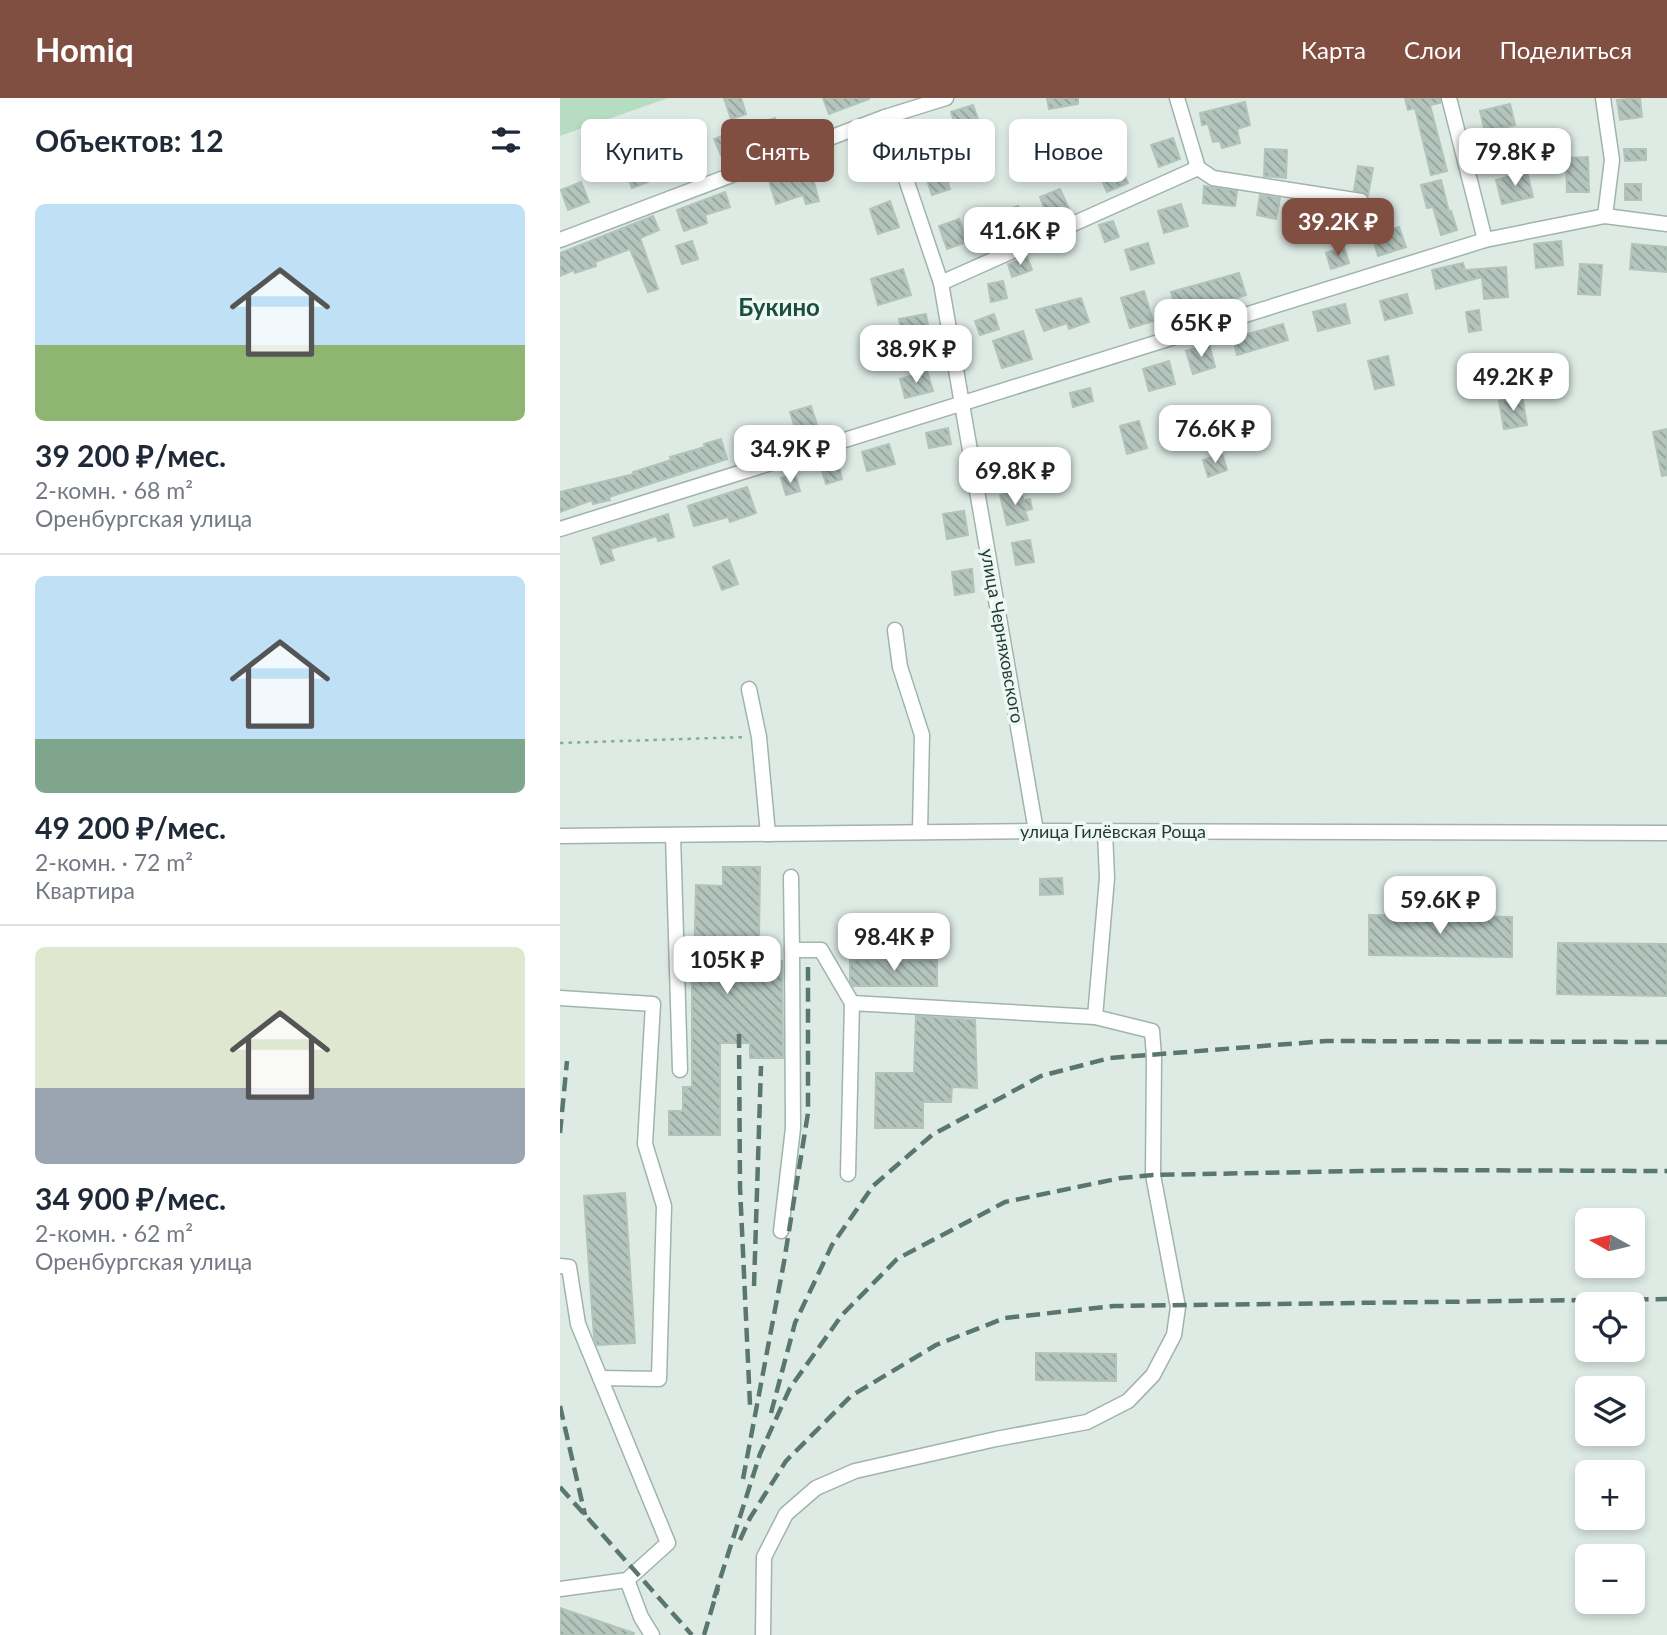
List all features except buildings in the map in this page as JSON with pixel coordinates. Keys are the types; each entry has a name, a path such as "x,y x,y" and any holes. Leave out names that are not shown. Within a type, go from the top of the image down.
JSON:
{"street":[{"path":"560,240 885,117 946,98"},
{"path":"1177,98 1198,168 1213,178 1361,201"},
{"path":"1449,98 1485,240"},
{"path":"1603,98 1612,160 1605,216"},
{"name":"улица Черняховского","path":"885,117 941,283 1035,831"},
{"path":"941,283 1198,168"},
{"path":"560,529 1485,240 1605,216 1667,224"},
{"path":"895,629 900,667 922,735 920,832"},
{"path":"749,690 759,737 768,834"},
{"name":"улица Гилёвская Роща","path":"560,836 1035,831 1667,833"},
{"path":"1095,1017 1107,878 1105,832"},
{"path":"673,835 680,1070"},
{"path":"781,1231 793,1128 791,877"},
{"path":"792,950 821,950 852,1003 848,1174"},
{"path":"560,998 653,1004 645,1143 664,1206 659,1379 600,1378"},
{"path":"763,1635 764,1557 786,1514 816,1488 855,1471 996,1439 1087,1422 1128,1401 1153,1375 1174,1335 1178,1307 1153,1175 1152,1031 1095,1017 852,1003"},
{"path":"560,1266 569,1268 578,1324 668,1543 627,1580 560,1589"},
{"path":"627,1580 640,1617 652,1635"}],"path":[{"path":"560,743 759,737"}],"green space":[{"path":"560,98 668,98 608,119 581,119 581,129 560,136"}],"railway":[{"path":"743,1479 784,1262 808,1113 808,967"},
{"path":"739,1034 740,1187 750,1405"},
{"path":"771,1413 795,1323 832,1245 873,1186 932,1135 1041,1076 1110,1058 1326,1041 1667,1042"},
{"path":"560,1133 567,1061"},
{"path":"754,1286 761,1066"},
{"path":"714,1598 760,1454 790,1388 842,1315 897,1259 1005,1202 1121,1178 1153,1175 1412,1170 1667,1171"},
{"path":"740,1540 750,1518 786,1461 851,1396 936,1345 1005,1318 1114,1306 1667,1299"},
{"path":"560,1406 585,1515"},
{"path":"560,1487 692,1635"},
{"path":"704,1635 718,1588"}],"district":[{"name":"Букино","path":"779,308"}]}
